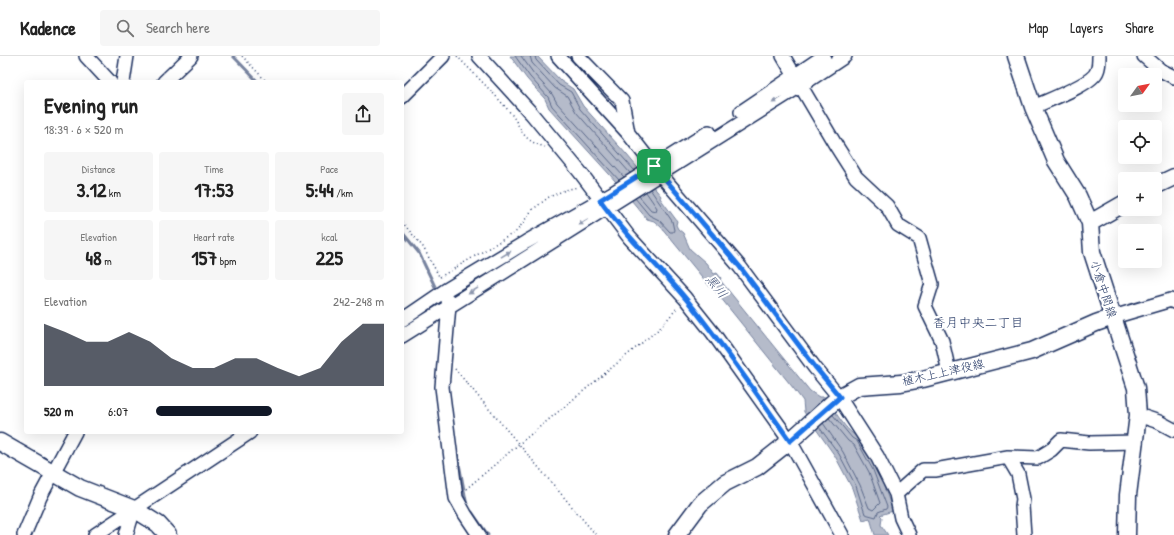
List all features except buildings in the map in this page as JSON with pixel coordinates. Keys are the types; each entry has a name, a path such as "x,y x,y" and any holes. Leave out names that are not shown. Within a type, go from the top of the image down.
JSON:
{"main road":[{"name":"小倉中間線","path":"1016,56 1033,107 1056,161 1078,196 1090,223 1092,252 1136,388 1138,415 1136,442 1128,495 1127,535"},
{"path":"1162,183 1174,177"},
{"path":"1090,223 1118,207"},
{"name":"植木上上津役線","path":"677,535 700,504 725,483 757,466 795,437 837,400 859,386 901,383 923,379 1032,351 1113,317"},
{"path":"0,442 80,488 131,508 158,524 168,535"}],"street":[{"path":"86,56 108,80"},
{"path":"123,80 126,56"},
{"path":"166,80 191,56"},
{"path":"404,95 444,56"},
{"path":"479,56 531,113 589,185 609,201 629,237 685,298 795,437 842,535"},
{"path":"558,56 628,133 657,170 740,267 816,368 877,456 896,494 901,518 909,535"},
{"path":"578,56 622,101 628,133"},
{"path":"783,56 856,177 887,206 898,225 919,238 932,284 926,306 942,341 949,372"},
{"path":"797,81 824,56"},
{"path":"404,335 797,81 845,56"},
{"path":"1033,107 1079,87 1093,78 1097,72 1099,56"},
{"path":"1147,58 1160,70 1174,77"},
{"path":"404,319 446,290 526,242 609,201"},
{"path":"446,290 450,305 442,387 456,498 479,535"},
{"path":"1113,317 1171,300 1174,302"},
{"path":"1138,415 1159,422 1174,430"},
{"path":"24,535 40,496 73,434"},
{"path":"95,535 235,434"},
{"path":"83,535 131,508 247,434"},
{"path":"896,494 923,470 935,470 1008,457 1038,458 1051,450 1061,440 1089,443 1136,442"},
{"path":"1008,457 1018,474 1022,499 1024,535"},
{"path":"126,535 131,508"}],"path":[{"path":"242,56 265,80"},
{"path":"457,56 509,111 521,132 534,144 547,148"},
{"path":"440,277 517,231 532,210 549,198 565,190 589,185"},
{"path":"404,224 423,247 446,290"},
{"path":"456,498 660,328 685,298"},
{"path":"445,356 596,535"}],"water":[{"name":"黒川","path":"510,56 537,56 561,81 573,89 583,106 661,196 660,198 677,221 676,225 683,233 690,249 706,263 714,274 717,273 721,278 720,280 810,391 819,397 826,397 845,426 854,435 859,437 877,468 893,511 880,515 882,517 881,525 888,535 875,535 870,518 863,520 852,488 835,456 804,412 803,401 794,389 712,287 711,288 661,227 654,221 647,219 610,175 549,108 545,99 527,79"}],"waterway":[{"path":"233,56 256,80"},
{"path":"404,234 419,253 438,293"},
{"path":"457,453 467,506"},
{"path":"472,512 488,535"}],"district":[{"name":"香月中央二丁目","path":"978,322"}],"route":[{"path":"654,166 740,267 816,368 840,397 790,441 713,333 685,298 629,237 600,200 654,166"}]}
